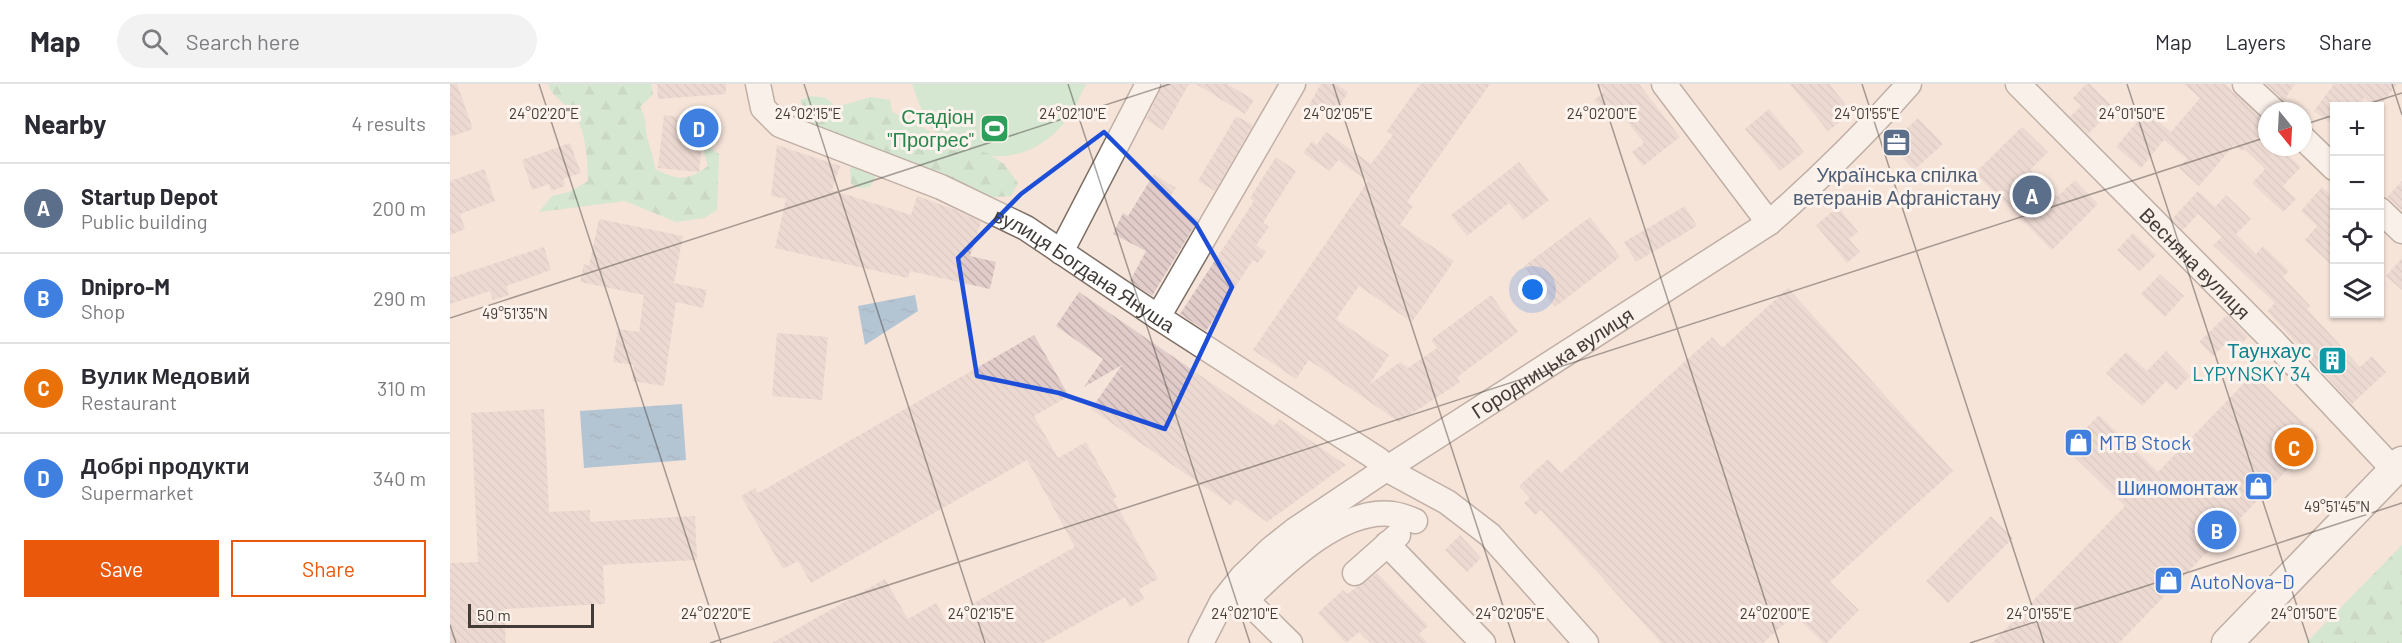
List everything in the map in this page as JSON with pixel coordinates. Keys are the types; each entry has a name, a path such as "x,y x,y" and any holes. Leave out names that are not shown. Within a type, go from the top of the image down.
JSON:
{"main road":[{"path":"2227,643 2398,466"}],"street":[{"name":"вулиця Богдана Януша","path":"758,84 764,108 780,125 940,187 1026,228 1158,317 1379,460 1386,469 1441,499 1490,535 1586,643"},
{"path":"1060,252 1148,84"},
{"path":"1158,317 1293,84"},
{"path":"1665,84 1769,223"},
{"name":"Городницька вулиця","path":"1201,643 1222,602 1240,593 1270,549 1386,469 1769,223 1818,180 1909,84"},
{"name":"Весняна вулиця","path":"2018,84 2274,342 2356,421 2398,466"},
{"path":"2245,84 2264,102"},
{"path":"2312,147 2330,164"},
{"path":"2384,215 2402,231"},
{"path":"1355,573 1441,499"},
{"path":"1290,643 1240,593 1277,571 1332,529 1361,516 1392,514 1415,521"},
{"path":"1387,544 1483,643"}],"highlighted area":[{"path":"1104,132 1196,224 1232,287 1165,429 1059,393 977,376 958,258 1021,194"}],"green space":[{"path":"548,84 651,84 653,94 640,107 655,169 682,178 694,175 708,166 702,146 704,142 719,154 717,210 704,218 676,222 625,201 539,212 552,196 569,192 588,181 586,147 579,123 572,112 553,94"},
{"name":"Стадіон \"Прогрес\"","path":"912,84 1086,84 1071,113 1049,138 1038,146 1014,155 987,156 967,152 939,137 925,116"},
{"path":"812,96 826,98 836,107 871,97 890,100 892,112 920,125 942,140 987,153 1004,164 1018,183 1011,196 984,198 877,174 870,187 860,188 851,184 850,169 853,161 815,127 804,110 800,100"},
{"path":"2402,545 2402,643 2306,643"}],"water":[{"path":"915,295 918,311 865,345 858,306"},
{"path":"682,404 686,460 584,468 580,411"}],"building":[{"path":"450,84 457,84 473,129 450,137"},
{"path":"657,84 726,84 726,94 658,99"},
{"path":"1163,84 1189,84 1163,130 1146,120"},
{"path":"1196,84 1227,84 1254,100 1245,114"},
{"path":"1321,84 1336,84 1348,92 1332,119 1309,105"},
{"path":"1420,84 1490,84 1407,202 1413,206 1400,225 1454,261 1412,322 1359,286 1336,319 1389,355 1369,385 1400,362 1408,368 1437,348 1431,340 1491,295 1518,332 1457,377 1460,382 1399,422 1309,360 1296,379 1253,350 1368,181 1338,160 1330,171 1303,153 1312,141 1317,145 1326,132 1371,164 1393,135 1387,131"},
{"path":"1598,84 1639,84 1680,137 1643,166 1632,152 1644,143 1614,105 1604,113 1594,100 1604,92"},
{"path":"1790,84 1829,84 1852,112 1828,131"},
{"path":"2086,84 2090,84 2114,108 2088,134 2070,117 2081,106 2073,98"},
{"path":"2184,84 2225,84 2258,115 2258,156 2289,156 2301,167 2283,186 2296,199 2283,212 2252,183 2265,169 2244,149 2242,151 2234,145 2199,186 2179,168 2187,159 2164,140 2141,168 2116,147 2146,111 2171,132 2200,98"},
{"path":"2266,84 2295,84 2284,100"},
{"path":"2334,84 2397,84 2384,102 2370,102 2364,98 2361,102 2330,102 2330,123 2314,111"},
{"path":"1769,109 1804,152 1780,171 1745,129"},
{"path":"664,115 704,120 699,172 658,168"},
{"path":"1236,116 1253,125 1215,191 1198,181"},
{"path":"1918,118 1943,144 1914,170 1890,144"},
{"path":"2022,127 2048,152 2030,170 2057,197 2075,180 2098,204 2052,250 1975,173"},
{"path":"570,143 581,173 563,179 565,186 551,191 549,184 532,190 522,160"},
{"path":"777,145 840,166 832,190 911,215 917,196 981,222 970,256 996,262 990,289 910,271 908,278 775,248 786,199 771,196"},
{"path":"1276,157 1296,171 1263,223 1269,227 1256,245 1266,252 1258,263 1253,260 1206,331 1180,314 1254,201 1250,198"},
{"path":"1519,162 1549,200 1523,220 1509,203 1467,236 1451,215"},
{"path":"484,169 495,201 460,214 465,229 450,235 450,181"},
{"path":"1154,174 1176,188 1169,198 1198,220 1152,296 1130,281 1146,251 1113,234 1123,213 1128,216"},
{"path":"2402,181 2402,211 2387,197"},
{"path":"2322,187 2330,194 2330,263 2305,240 2317,226 2301,211"},
{"path":"2198,191 2215,207 2226,195 2251,219 2236,234 2256,254 2263,246 2289,271 2283,277 2310,306 2307,309 2360,367 2372,356 2386,372 2352,404 2267,311 2275,303 2213,245 2222,237 2198,214 2183,230 2172,219"},
{"path":"1685,206 1697,226 1636,262 1624,242"},
{"path":"1838,207 1858,232 1849,239 1860,252 1847,263 1816,225"},
{"path":"1590,217 1620,257 1555,307 1524,266"},
{"path":"599,219 683,236 674,283 707,290 703,308 676,302 664,386 632,381 634,365 613,362 618,329 639,332 644,295 580,282 584,264 589,266"},
{"path":"2133,233 2156,255 2140,271 2117,250"},
{"path":"544,247 551,270 506,286 509,295 493,300 490,291 450,304 450,278"},
{"path":"2402,258 2402,290 2386,276"},
{"path":"2160,274 2184,296 2165,317 2141,294"},
{"path":"1788,288 1953,471 1830,582 1859,610 1827,643 1824,643 1794,615 1763,643 1661,643 1541,510 1535,515 1524,503 1530,498 1519,486 1548,459 1561,473 1712,337 1722,348"},
{"path":"1079,292 1274,426 1279,419 1346,465 1267,522 1235,499 1231,505 1091,409 1122,365 1084,387 1103,359 1056,326"},
{"path":"2227,315 2248,337 2233,352 2225,344 2213,356 2199,342"},
{"path":"777,333 828,337 822,400 772,396"},
{"path":"1034,335 1069,396 1034,416 1058,458 1086,442 1117,497 1113,499 1158,579 1139,589 1144,599 1130,607 1125,597 1043,643 772,643 885,579 908,619 936,603 945,619 1075,547 1027,460 811,583 798,561 783,569 741,496 755,488 758,493"},
{"path":"2166,351 2190,376 2176,390 2166,381 2142,406 2106,373 2126,352 2147,371"},
{"path":"2253,374 2319,437 2119,643 1992,643 2125,506 2066,449 2099,415 2158,472"},
{"path":"544,409 549,512 590,510 590,522 695,516 697,560 603,565 605,604 504,609 506,643 450,643 450,563 478,562 471,413"},
{"path":"1991,516 2013,538 1948,603 1926,581"},
{"path":"1460,535 1481,558 1467,572 1445,550"},
{"path":"1377,573 1428,626 1419,634 1428,643 1370,643 1359,632 1346,643 1318,613 1343,590 1347,594"}],"place":[{"name":"Добрі продукти","path":"699,128"},
{"name":"Стадіон \"Прогрес\"","path":"995,128"},
{"name":"Українська спілка ветеранів Афганістану","path":"1897,143"},
{"name":"Startup Depot","path":"2032,195"},
{"name":"Таунхаус LYPYNSKY 34","path":"2332,361"},
{"name":"MTB Stock","path":"2078,442"},
{"name":"Вулик Медовий","path":"2294,447"},
{"name":"Шиномонтаж","path":"2259,487"},
{"name":"Dnipro-M","path":"2217,530"},
{"name":"AutoNova-D","path":"2169,581"}]}
